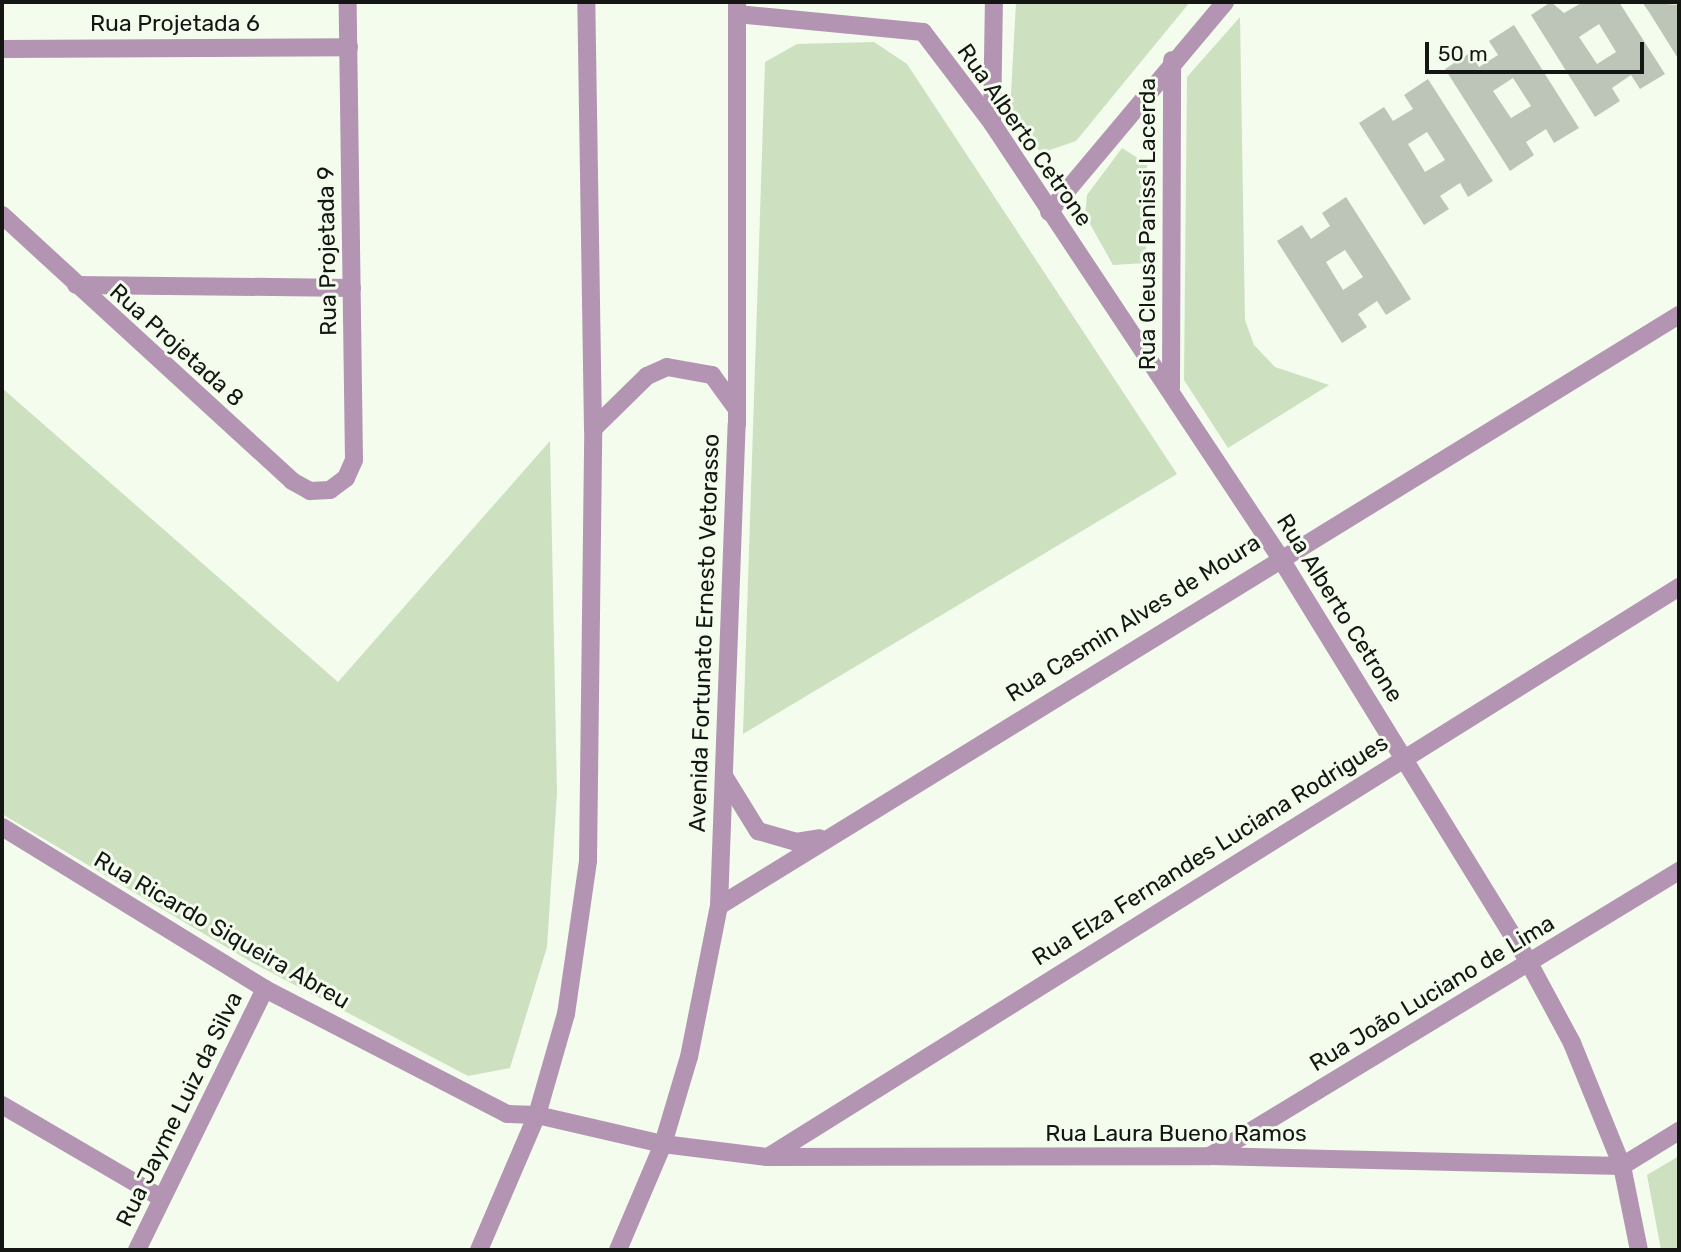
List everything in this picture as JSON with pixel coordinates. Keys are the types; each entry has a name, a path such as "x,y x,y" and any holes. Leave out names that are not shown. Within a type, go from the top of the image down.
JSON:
{"street":[{"name":"Rua Projetada 9","path":"330,490 346,478 354,460 348,2"},
{"path":"479,1250 537,1115 566,1014 588,861 593,429 586,2"},
{"path":"992,123 994,2"},
{"path":"1049,212 1172,60 1225,2"},
{"name":"Rua Alberto Cetrone","path":"737,8 923,32 992,123 1049,212 1171,388 1279,556 1529,963 1572,1043 1622,1166 1639,1250"},
{"name":"Avenida Fortunato Ernesto Vetorasso","path":"618,1250 663,1144 689,1057 719,906 737,413 737,8"},
{"name":"Rua Projetada 6","path":"2,49 349,47"},
{"name":"Rua Cleusa Panissi Lacerda","path":"1171,388 1172,60"},
{"name":"Rua Projetada 8","path":"2,215 292,481 310,491 330,490"},
{"path":"76,285 352,288"},
{"name":"Rua Casmin Alves de Moura","path":"719,906 1279,556 1679,315"},
{"path":"593,429 646,376 667,367 712,375 737,413"},
{"name":"Rua Elza Fernandes Luciana Rodrigues","path":"768,1157 1679,587"},
{"name":"Rua Casmin Alves de Moura","path":"723,776 758,831 796,842 831,837"},
{"name":"Rua Ricardo Siqueira Abreu","path":"2,827 265,989 507,1114 537,1115 663,1144"},
{"name":"Rua João Luciano de Lima","path":"1210,1156 1679,871"},
{"name":"Rua Jayme Luiz da Silva","path":"137,1250 265,989"},
{"path":"2,1105 161,1198"},
{"path":"1622,1166 1679,1131"},
{"name":"Rua Laura Bueno Ramos","path":"663,1144 768,1157 1210,1156 1622,1166"}],"green space":[{"path":"1016,2 1190,2 1076,141 1041,153 1010,112"},
{"path":"1240,17 1245,320 1254,345 1275,367 1329,385 1228,448 1184,380 1187,77"},
{"path":"874,42 907,64 1177,474 743,734 765,62 797,44"},
{"path":"1122,148 1147,164 1146,263 1113,265 1085,215 1087,195"},
{"path":"2,388 338,682 550,441 557,793 547,947 510,1068 468,1076 253,963 2,814"},
{"path":"1679,1156 1679,1250 1661,1250 1647,1175"}],"building":[{"path":"1551,2 1564,13 1583,2 1619,2 1665,74 1640,89 1631,75 1612,88 1620,101 1595,117 1531,15","holes":["1599,24 1616,52 1597,64 1579,37"]},
{"path":"1642,2 1679,5 1679,60 1649,12"},
{"path":"1514,25 1579,128 1554,143 1546,129 1526,142 1534,155 1510,171 1445,69 1470,53 1479,67 1498,55 1489,41","holes":["1513,78 1531,106 1511,118 1493,91"]},
{"path":"1428,79 1493,181 1468,197 1460,183 1440,196 1449,209 1424,225 1359,123 1384,107 1393,121 1413,109 1404,95","holes":["1427,132 1445,160 1425,172 1408,144"]},
{"path":"1346,197 1411,299 1386,315 1377,301 1358,314 1367,327 1342,343 1277,241 1302,225 1311,239 1330,226 1322,213","holes":["1345,250 1363,277 1343,290 1326,262"]}]}
